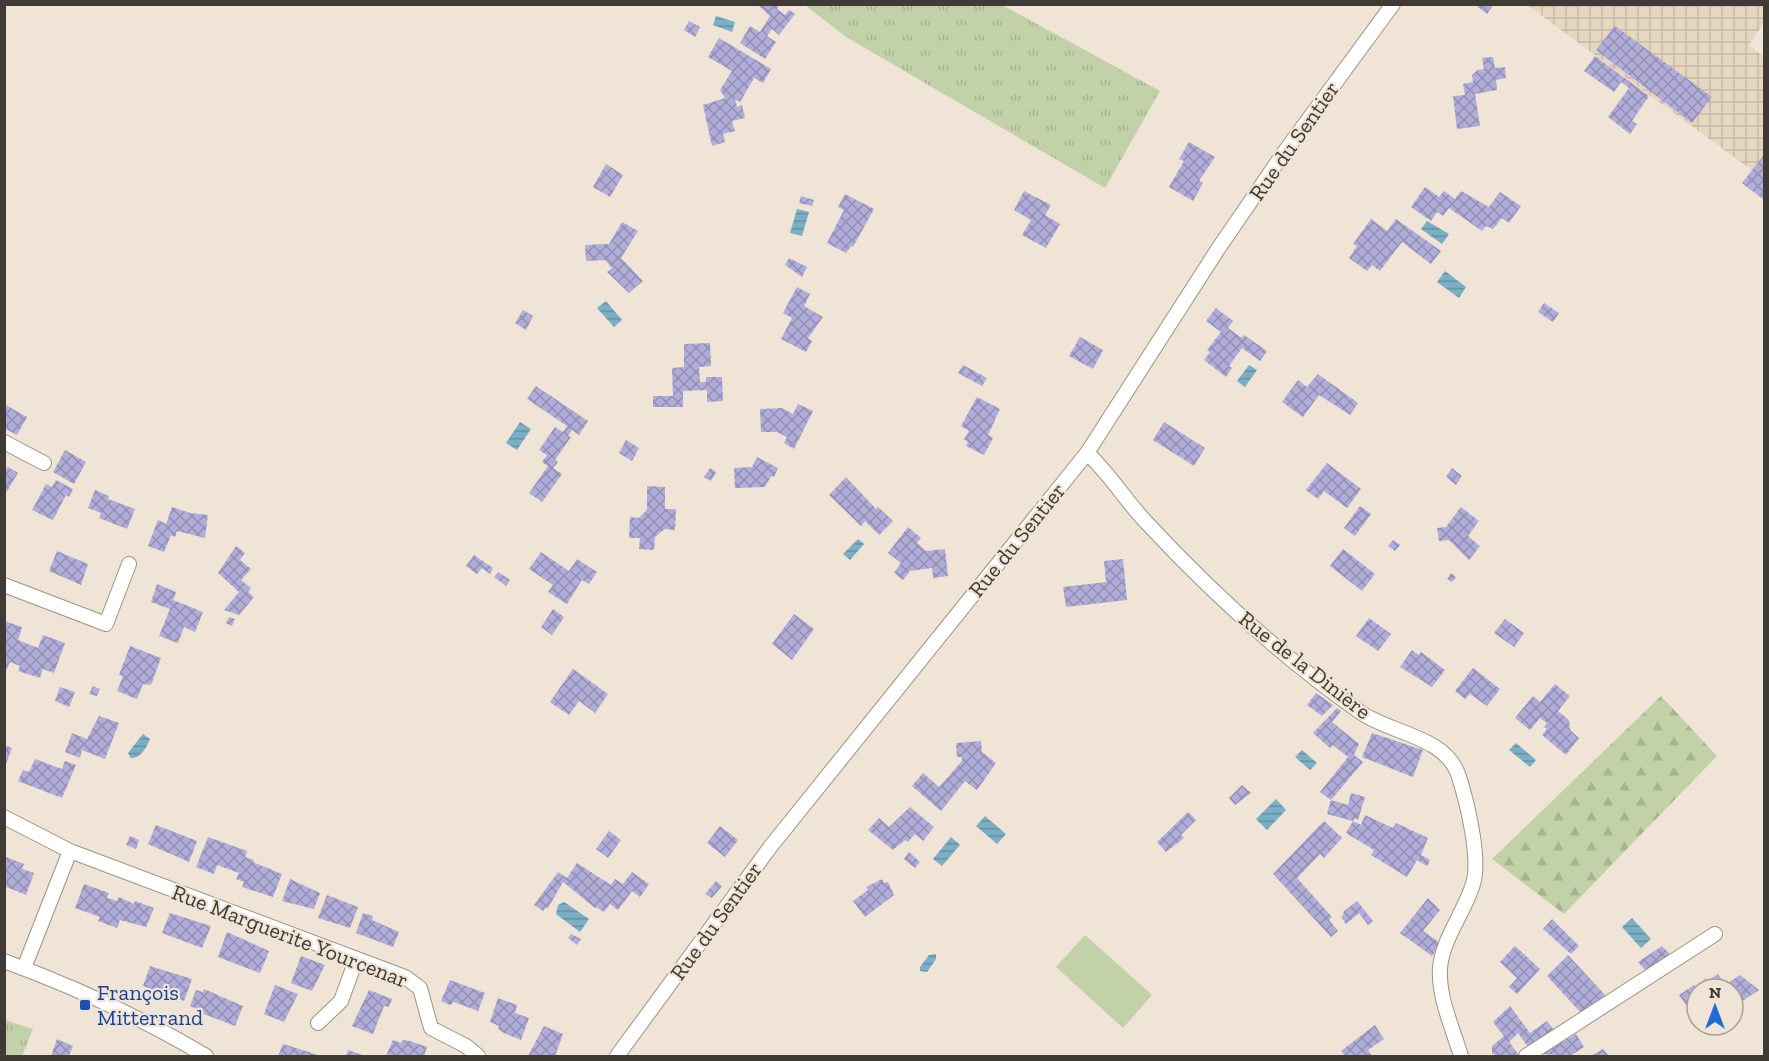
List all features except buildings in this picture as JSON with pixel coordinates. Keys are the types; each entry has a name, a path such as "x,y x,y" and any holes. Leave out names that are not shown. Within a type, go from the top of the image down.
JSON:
{"street":[{"name":"Rue du Sentier","path":"616,1056 771,846 1087,453 1224,240 1393,4"},
{"path":"4,442 44,463"},
{"name":"Rue de la Dinière","path":"1087,453 1109,473 1144,520 1258,632 1360,712 1380,724 1421,740 1449,757 1455,764 1474,850 1476,873 1440,966 1442,992 1461,1056"},
{"path":"4,585 106,624 129,564"},
{"name":"Rue Marguerite Yourcenar","path":"4,817 70,851 413,982 420,988 431,1028 466,1046 478,1056"},
{"path":"24,968 70,851"},
{"path":"1526,1056 1715,934"},
{"path":"318,1023 340,1001 356,960"},
{"path":"4,961 68,985 131,1015 206,1056"}],"shaded area":[{"path":"1527,5 1764,5 1764,22 1749,45 1764,57 1764,179"}],"green space":[{"path":"805,5 1002,5 1160,91 1105,188 846,37"},
{"path":"1661,696 1717,756 1564,914 1492,859"},
{"path":"1085,935 1152,995 1123,1028 1056,967"},
{"path":"5,1020 33,1029 22,1056 5,1056"}],"water":[{"path":"716,16 735,22 732,32 713,25"},
{"path":"797,209 809,212 802,236 790,233"},
{"path":"1427,221 1449,234 1442,244 1421,229"},
{"path":"1445,271 1466,287 1459,298 1437,282"},
{"path":"606,301 622,320 614,327 597,308"},
{"path":"1249,365 1257,370 1245,387 1237,381"},
{"path":"520,422 531,429 517,450 506,443"},
{"path":"858,539 864,544 850,560 843,554"},
{"path":"143,734 150,739 147,745 140,755 131,758 128,753"},
{"path":"1516,743 1536,760 1530,767 1509,750"},
{"path":"1302,750 1317,763 1310,770 1295,757"},
{"path":"1276,799 1286,810 1267,830 1256,819"},
{"path":"985,816 1006,834 997,844 976,826"},
{"path":"951,837 960,845 942,866 933,859"},
{"path":"564,902 589,919 580,932 556,914 558,905"},
{"path":"1632,918 1651,939 1641,948 1622,927"},
{"path":"936,954 936,959 927,972 920,971 920,967 929,955"}],"place":[{"name":"François Mitterrand","path":"85,1005"}]}
